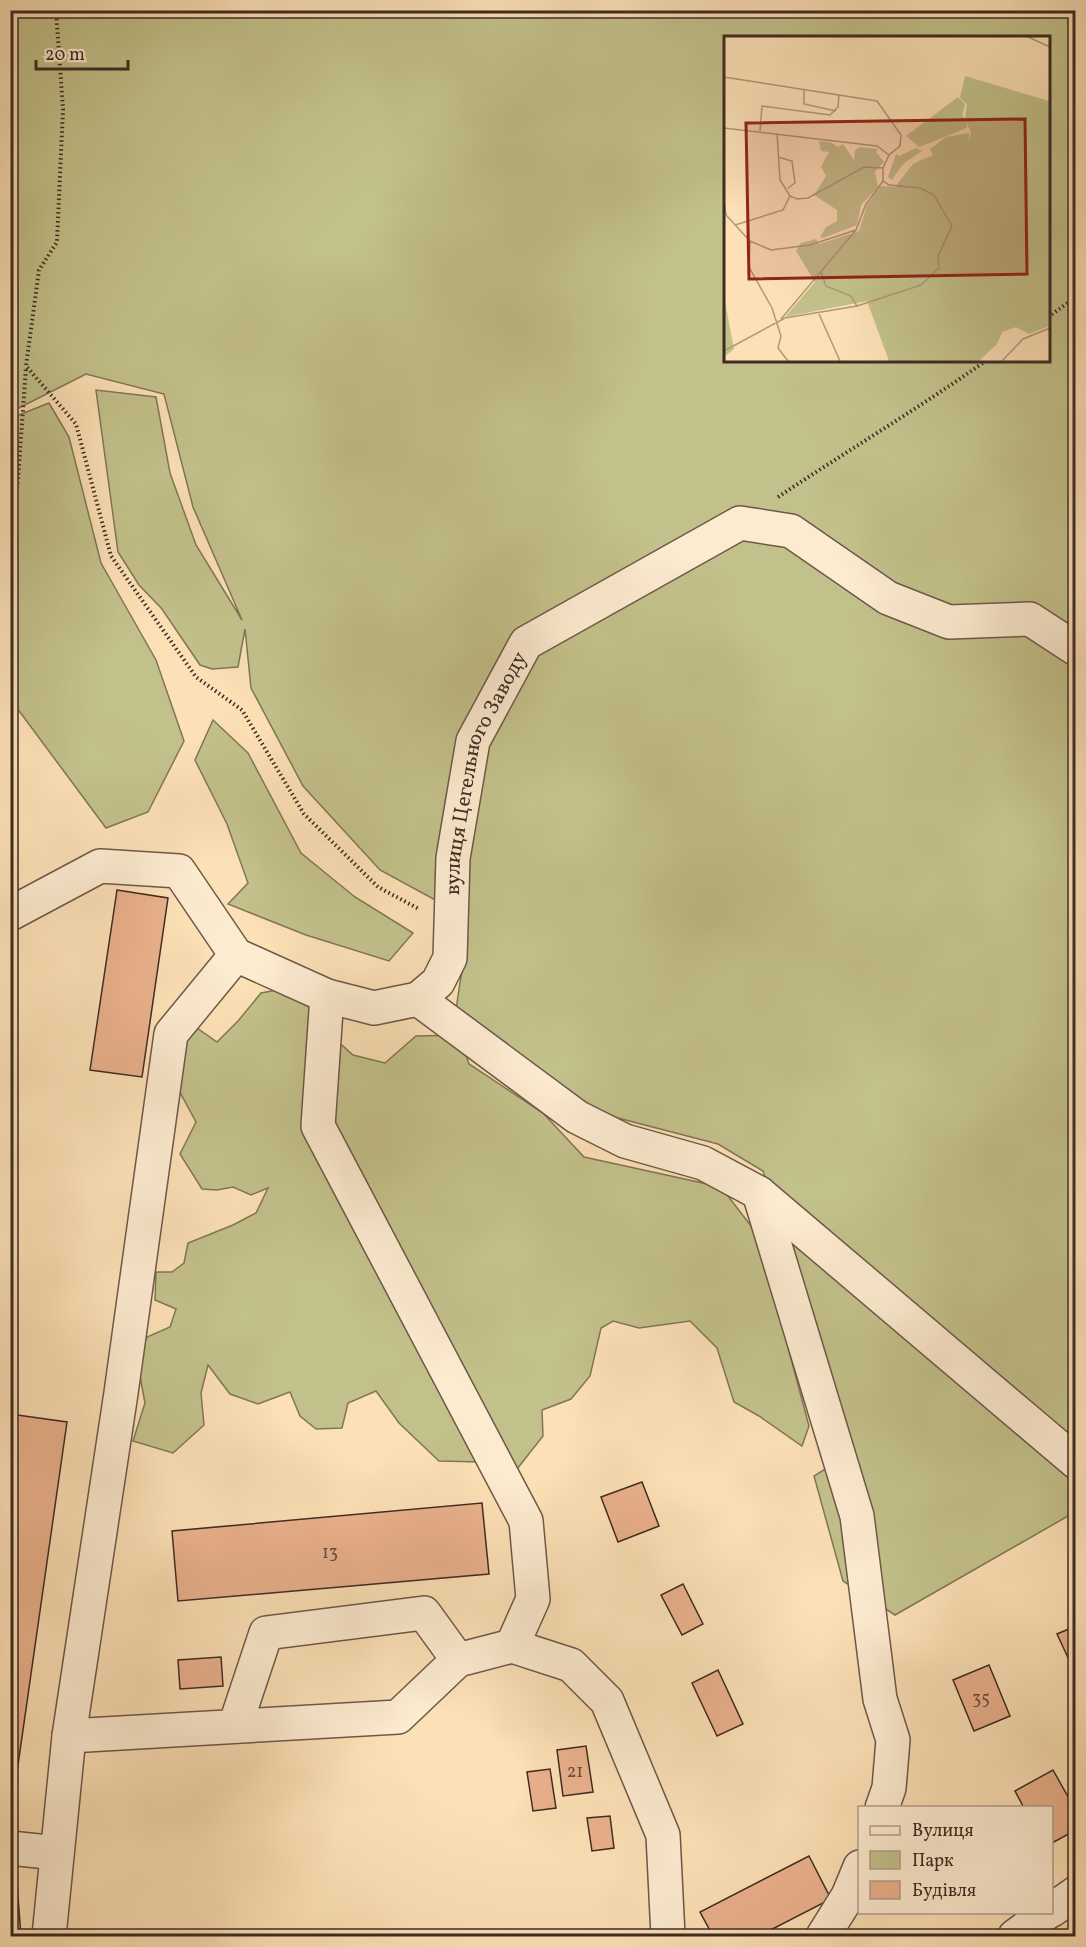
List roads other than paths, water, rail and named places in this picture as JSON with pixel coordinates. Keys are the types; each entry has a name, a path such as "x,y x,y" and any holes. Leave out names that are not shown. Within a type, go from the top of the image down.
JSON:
{"street":[{"name":"вулиця Цегельного Заводу","path":"418,999 438,982 450,958 453,858 473,741 526,644 740,523 791,531 888,598 939,618 949,621 1030,619 1076,649"},
{"path":"10,914 100,866 179,872 236,955 327,996 374,1008 418,999 577,1117 625,1141 704,1163 759,1193 1062,1439 1076,1462"},
{"path":"50,1936 69,1736 121,1393 171,1034 236,955"},
{"path":"327,996 318,1126 526,1521 533,1599 512,1646"},
{"path":"759,1193 857,1516 880,1699 893,1740 889,1788 883,1806"},
{"path":"235,1726 266,1633 424,1613 459,1660"},
{"path":"69,1736 398,1717 459,1660 512,1646 571,1665 606,1701 663,1835 668,1936"},
{"path":"10,1848 57,1853"},
{"path":"830,1936 858,1872"},
{"path":"1053,1909 1076,1893"},
{"path":"1015,1936 1046,1914"}]}
